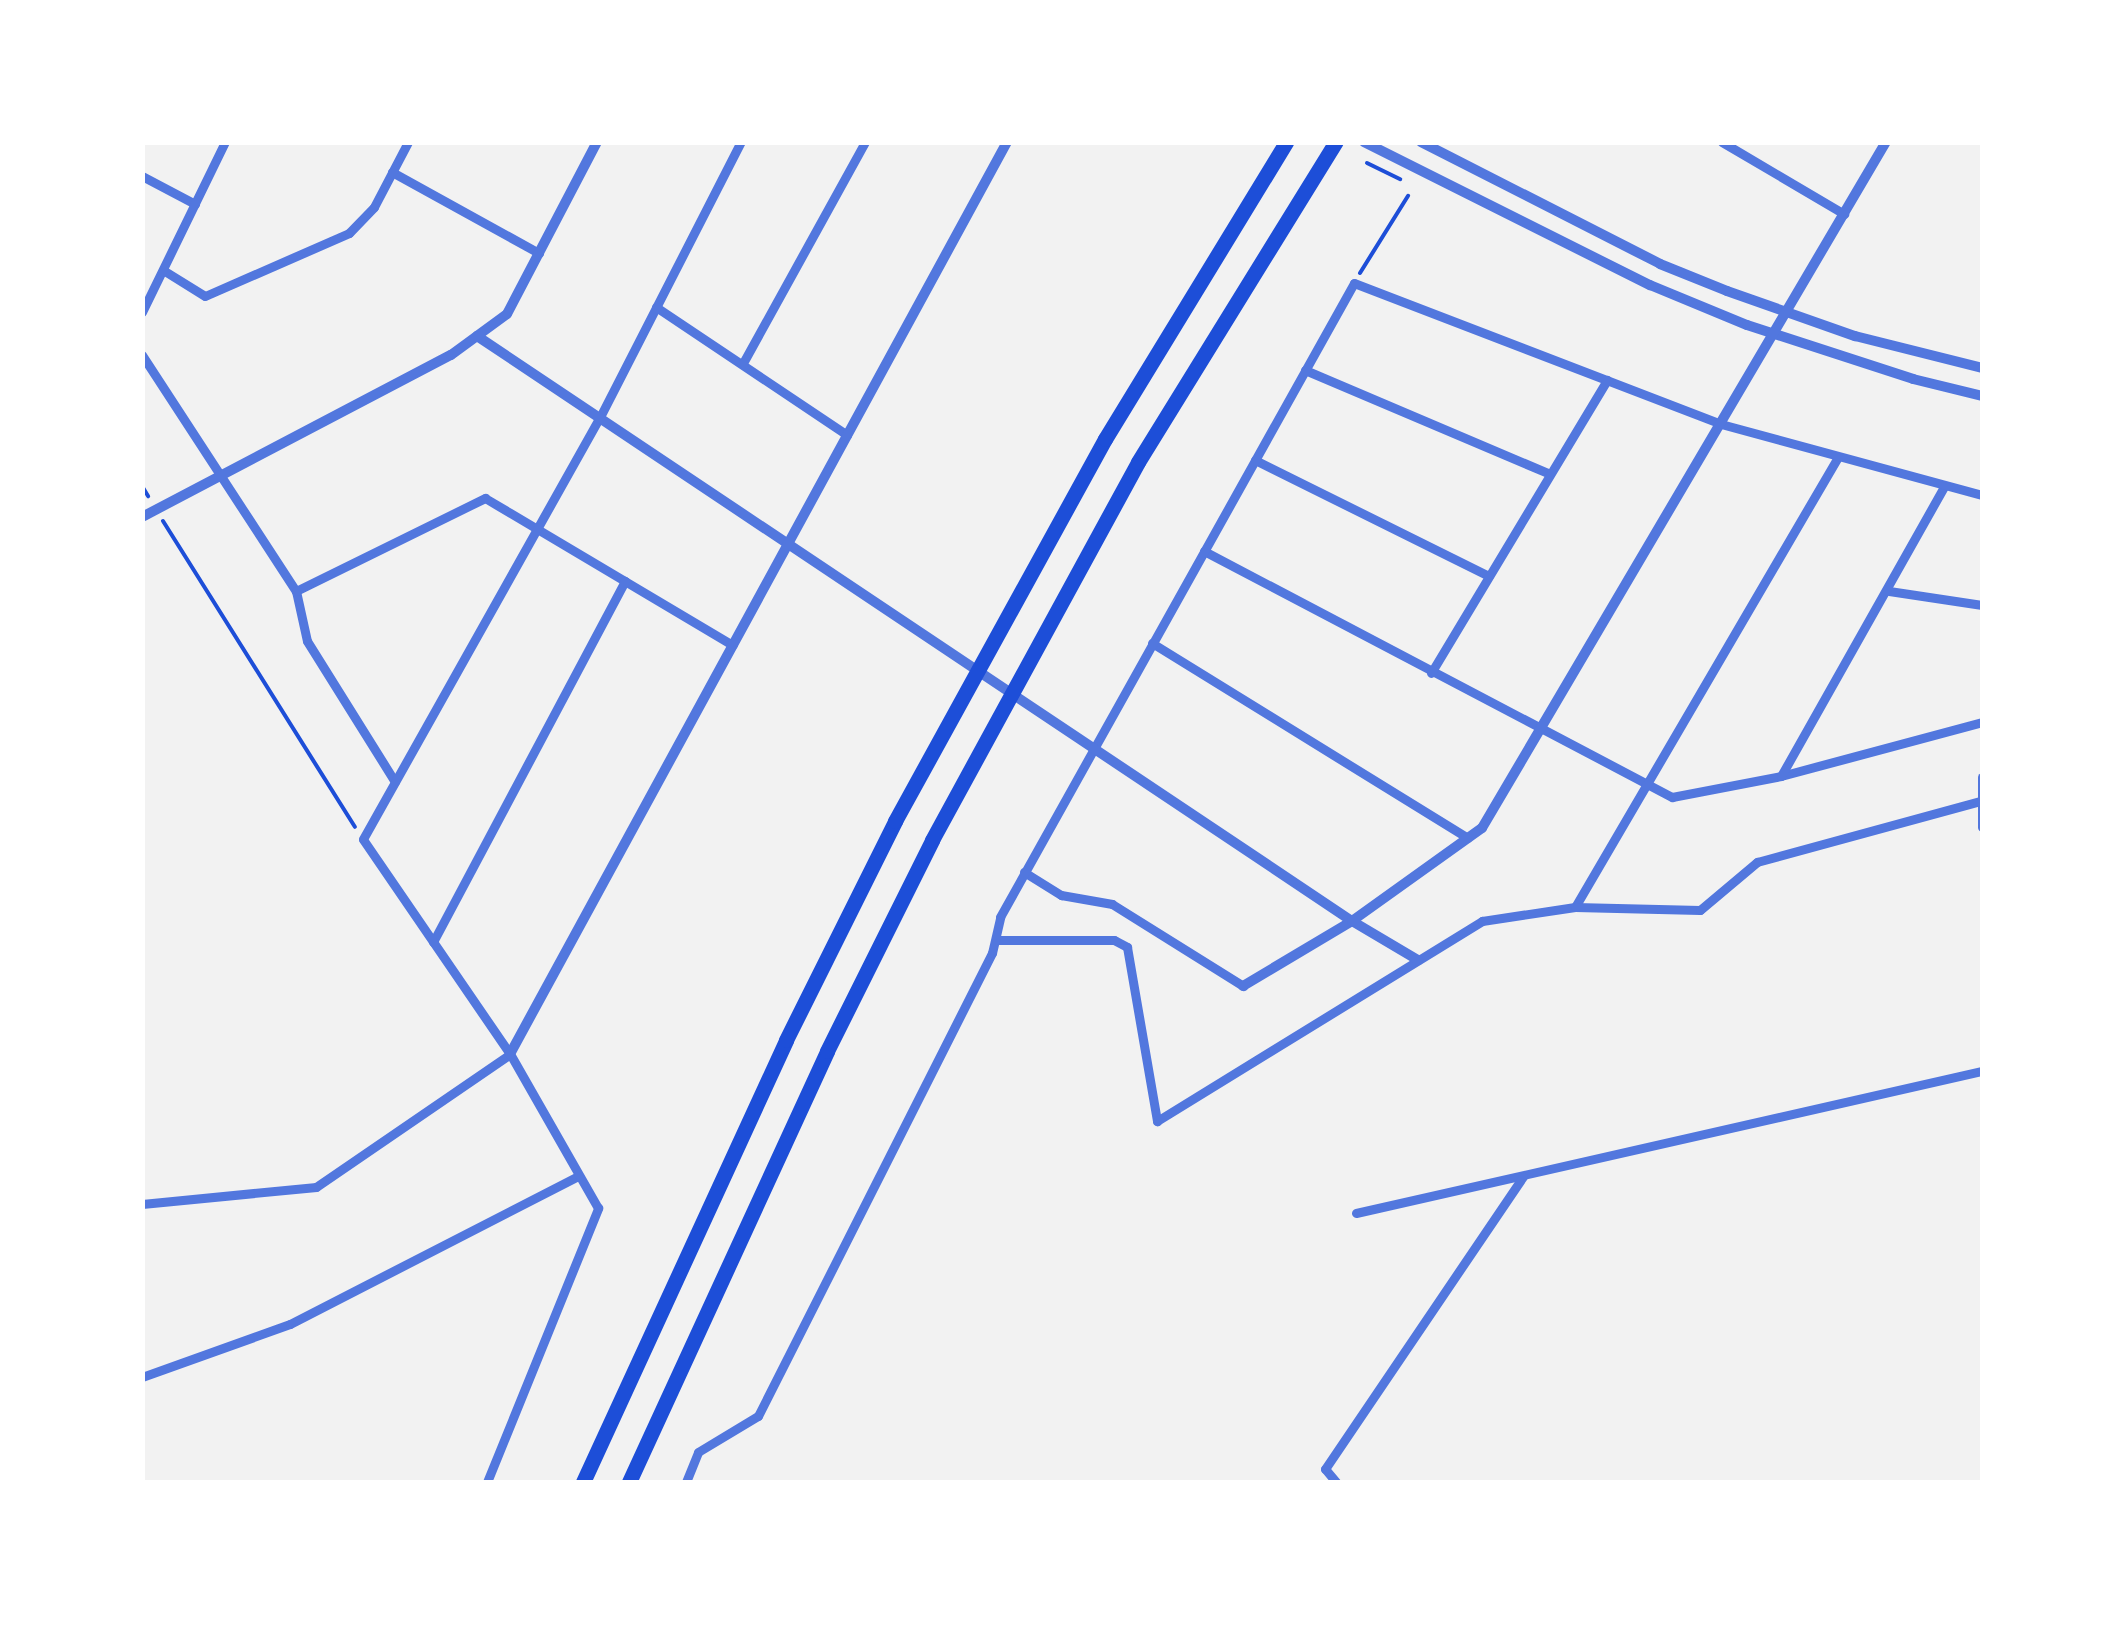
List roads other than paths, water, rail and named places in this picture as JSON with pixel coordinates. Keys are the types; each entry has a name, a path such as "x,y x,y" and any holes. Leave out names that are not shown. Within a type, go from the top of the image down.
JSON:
{"highway":[{"path":"583,1482 786,1040 895,821 1105,439 1286,142"},
{"path":"629,1482 827,1051 932,840 1138,462 1336,142"}],"street":[{"path":"142,312 225,142"},
{"path":"163,270 204,296 349,233 374,207 408,142"},
{"path":"142,517 451,356 507,314 597,142"},
{"path":"487,1482 598,1208 510,1054 363,839 600,417 741,142"},
{"path":"742,364 865,142"},
{"path":"142,1204 316,1186 510,1054 1007,142"},
{"path":"1421,142 1660,264 1786,314 1982,368"},
{"path":"1722,142 1844,214"},
{"path":"1024,872 1061,895 1112,904 1244,986 1352,921 1482,828 1886,142"},
{"path":"1369,145 1650,285 1772,336 1982,396"},
{"path":"392,172 540,252"},
{"path":"142,176 195,204"},
{"path":"686,1482 698,1452 758,1416 997,940 1000,917 1354,283 1721,424 1944,488 1982,495"},
{"path":"656,308 847,435"},
{"path":"477,336 1352,921 1418,960"},
{"path":"142,355 296,591 307,641 395,782"},
{"path":"1305,370 1550,474"},
{"path":"1430,673 1607,380"},
{"path":"1575,907 1838,457"},
{"path":"1255,460 1489,576"},
{"path":"1780,776 1889,591 1944,488"},
{"path":"296,591 486,498 733,645"},
{"path":"1204,551 1541,732 1672,797 1780,776 1982,722"},
{"path":"433,942 625,580"},
{"path":"1889,591 1982,605"},
{"path":"1152,643 1468,838"},
{"path":"1982,777 1982,826"},
{"path":"997,940 1114,940 1126,946 1156,1121 1482,920 1575,907 1700,910 1757,862 1980,800"},
{"path":"1356,1213 1982,1071"},
{"path":"142,1377 290,1324 578,1176"},
{"path":"1336,1482 1325,1469 1523,1177"}]}
